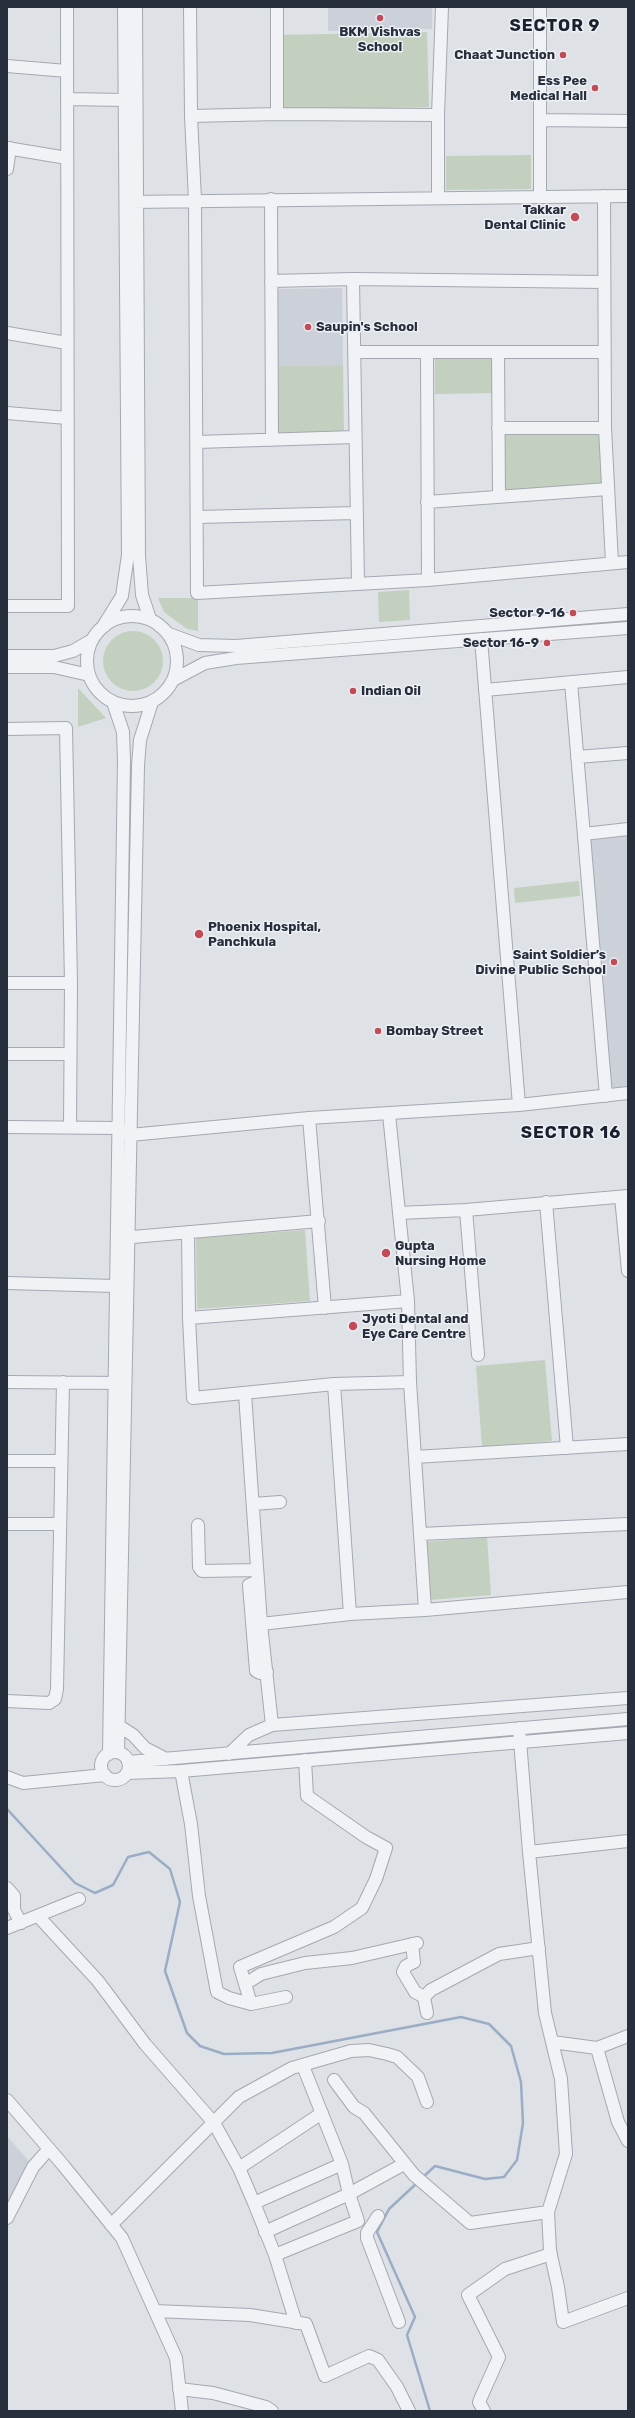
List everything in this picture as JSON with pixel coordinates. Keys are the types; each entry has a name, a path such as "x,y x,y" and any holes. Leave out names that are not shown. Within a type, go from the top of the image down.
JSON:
{"street":[{"path":"7,606 68,606 67,7"},
{"path":"124,7 124,100 131,202 139,556 142,595 150,619"},
{"path":"136,7 131,202 128,555 122,596 92,640 87,656 89,675 97,690 114,702 133,706 152,702 166,691 173,680 177,662 175,646 169,634"},
{"path":"190,7 191,116 195,200 198,517 197,593 428,580 628,562"},
{"path":"277,7 277,114"},
{"path":"438,198 438,115 442,7"},
{"path":"540,7 540,196"},
{"path":"7,66 67,71"},
{"path":"67,99 124,100"},
{"path":"191,116 277,114 438,115"},
{"path":"540,120 628,121"},
{"path":"7,169 8,148 67,158"},
{"path":"604,196 605,428 612,563"},
{"path":"131,202 271,199 628,196"},
{"path":"271,199 272,440"},
{"path":"271,281 354,279 604,282"},
{"path":"354,279 358,583"},
{"path":"7,333 67,343"},
{"path":"354,352 605,352"},
{"path":"498,352 498,497"},
{"path":"426,353 428,580"},
{"path":"7,412 68,418"},
{"path":"498,428 605,428"},
{"path":"197,442 355,437"},
{"path":"427,502 608,489"},
{"path":"198,517 356,513"},
{"path":"104,624 123,616 137,615 150,619 169,634 199,645 236,646 628,614"},
{"path":"173,680 206,663 236,658 628,628"},
{"path":"481,639 519,1105"},
{"path":"7,656 54,656 73,651 92,640"},
{"path":"7,667 54,667 89,675"},
{"path":"485,690 628,677"},
{"path":"571,682 606,1096"},
{"path":"113,1753 122,1238 118,1128 124,761 123,732 114,702"},
{"path":"105,1775 102,1764 113,1753 119,1726 119,1382 116,1286 122,1238 130,1135 138,766 140,740 152,702"},
{"path":"7,729 66,728 71,983 70,1127"},
{"path":"577,758 628,753"},
{"path":"584,834 628,830"},
{"path":"7,983 71,983"},
{"path":"7,1054 70,1054"},
{"path":"7,1127 118,1128 130,1135 309,1118 519,1105 628,1093"},
{"path":"389,1114 408,1301 410,1382 425,1610"},
{"path":"309,1118 319,1221 325,1308"},
{"path":"399,1213 466,1210 546,1202 625,1197 628,1271"},
{"path":"546,1202 567,1448"},
{"path":"466,1210 478,1355"},
{"path":"122,1238 319,1221"},
{"path":"188,1232 189,1318 193,1398 334,1384 410,1382"},
{"path":"7,1283 116,1286"},
{"path":"189,1318 408,1301"},
{"path":"7,1382 119,1382"},
{"path":"7,1701 49,1703 55,1698 63,1382"},
{"path":"334,1384 350,1614"},
{"path":"245,1394 261,1624 272,1725"},
{"path":"415,1457 628,1444"},
{"path":"7,1461 61,1461"},
{"path":"253,1504 280,1502"},
{"path":"7,1524 60,1524"},
{"path":"421,1534 628,1524"},
{"path":"198,1525 199,1567 202,1571 258,1575"},
{"path":"258,1575 249,1585 256,1671 260,1673 267,1672"},
{"path":"261,1624 350,1614 425,1610 628,1592"},
{"path":"229,1754 249,1736 272,1725 628,1698"},
{"path":"7,1777 23,1783 105,1775 111,1779 118,1780 128,1767 166,1759 628,1719"},
{"path":"119,1726 133,1735 145,1748 166,1759"},
{"path":"519,1728 528,1852 545,2013 561,2079 566,2154 548,2212 551,2254 563,2322 628,2298"},
{"path":"128,1767 180,1772 519,1741 628,1733"},
{"path":"113,1753 125,1756 128,1767"},
{"path":"251,2004 240,1967 334,1927 362,1908 376,1879 386,1848 366,1837 307,1796 305,1760"},
{"path":"180,1772 191,1824 199,1896 217,1992 229,1998 251,2004 286,1997"},
{"path":"528,1852 628,1841"},
{"path":"7,1888 14,1896 14,1910 21,1923"},
{"path":"7,1928 80,1899"},
{"path":"38,1916 98,1980 145,2044 214,2124 239,2168 254,2203 275,2255 296,2323"},
{"path":"245,1984 261,1974 305,1963 352,1958 414,1944 414,1962 406,1966 403,1972 415,1992 424,1997"},
{"path":"424,1997 431,1990 500,1954 539,1948"},
{"path":"424,1997 427,2013"},
{"path":"552,2042 597,2048 628,2036"},
{"path":"597,2048 618,2122 628,2141"},
{"path":"111,2224 214,2124 239,2097 292,2068 350,2051 369,2050 387,2054 397,2057 418,2077 427,2102"},
{"path":"303,2066 342,2164 349,2194 358,2221 367,2233 367,2238 399,2322"},
{"path":"334,2080 354,2107 364,2113 404,2164 470,2223 548,2212"},
{"path":"7,2100 122,2238 176,2358 182,2411"},
{"path":"239,2168 322,2113"},
{"path":"7,2218 33,2167 49,2149"},
{"path":"254,2203 342,2164"},
{"path":"265,2232 349,2194 404,2164"},
{"path":"367,2233 378,2216"},
{"path":"275,2255 358,2221"},
{"path":"484,2411 479,2402 499,2357 468,2296 505,2269 551,2254"},
{"path":"154,2311 250,2315 306,2324 325,2376 369,2356 378,2360 397,2387 409,2411"},
{"path":"179,2389 213,2393 266,2407 272,2411"}],"shaded area":[{"name":"BKM Vishvas School","path":"328,7 432,7 432,29 328,31"},
{"name":"Saupin's School","path":"342,288 343,365 275,366 273,289"},
{"name":"Saint Soldier’s Divine Public School","path":"628,836 628,1086 610,1088 589,839"},
{"path":"7,2136 29,2161 7,2205"}],"green space":[{"path":"427,32 429,107 279,110 278,35"},
{"path":"531,155 531,189 446,190 446,156"},
{"path":"495,358 495,393 435,394 435,359"},
{"path":"343,365 344,432 275,433 275,366"},
{"path":"504,432 600,432 602,486 505,490"},
{"path":"409,590 410,620 379,622 378,592"},
{"path":"158,598 198,598 198,631 187,629 164,612"},
{"path":"133,631 150,636 158,644 163,661 158,678 150,686 133,691 116,686 108,678 103,661 108,644 116,636"},
{"path":"78,688 106,718 78,727"},
{"path":"579,881 580,896 515,903 514,888"},
{"path":"305,1230 310,1301 197,1309 196,1238"},
{"path":"545,1360 552,1441 482,1447 476,1366"},
{"path":"487,1537 491,1595 430,1600 426,1542"}],"waterway":[{"path":"7,1809 75,1883 95,1893 113,1885 128,1857 149,1852 170,1869 180,1902 165,1971 187,2033 200,2046 224,2054 272,2053 461,2017 489,2024 511,2046 521,2082 523,2123 517,2160 504,2177 485,2179 435,2166 422,2178"},
{"path":"417,2183 389,2209 377,2232 415,2317 407,2335 430,2411"}],"place":[{"name":"BKM Vishvas School","path":"380,18"},
{"name":"Chaat Junction","path":"563,55"},
{"name":"Ess Pee Medical Hall","path":"595,88"},
{"name":"Takkar Dental Clinic","path":"575,217"},
{"name":"Saupin's School","path":"308,327"},
{"name":"Sector 9-16","path":"573,613"},
{"name":"Sector 16-9","path":"547,643"},
{"name":"Indian Oil","path":"353,691"},
{"name":"Phoenix Hospital, Panchkula","path":"199,934"},
{"name":"Saint Soldier’s Divine Public School","path":"614,962"},
{"name":"Bombay Street","path":"378,1031"},
{"name":"Gupta Nursing Home","path":"386,1253"},
{"name":"Jyoti Dental and Eye Care Centre","path":"353,1326"}],"district":[{"name":"SECTOR 9","path":"555,26"},
{"name":"SECTOR 16","path":"571,1133"}]}
